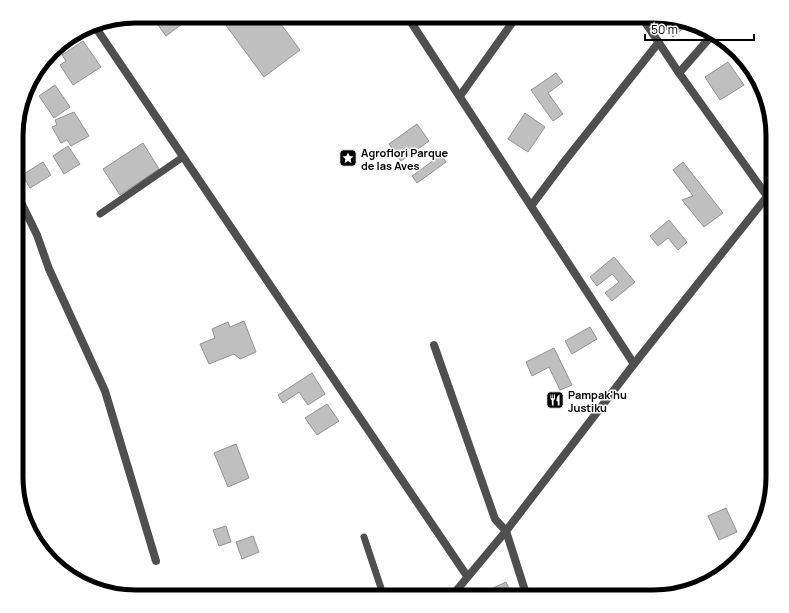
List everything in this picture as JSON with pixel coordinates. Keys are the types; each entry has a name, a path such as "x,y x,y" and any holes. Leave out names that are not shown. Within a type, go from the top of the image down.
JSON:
{"street":[{"path":"412,23 634,364"},
{"path":"460,96 512,23"},
{"path":"646,23 679,73 766,195"},
{"path":"97,30 467,576"},
{"path":"679,73 710,39"},
{"path":"531,206 659,42"},
{"path":"456,590 506,530 634,364 766,197"},
{"path":"23,206 37,235 49,269 105,391 156,561"},
{"path":"434,345 495,519 506,530 525,590"}],"lane":[{"path":"100,214 183,157"},
{"path":"364,537 382,590"}],"building":[{"path":"156,23 183,23 166,36"},
{"path":"224,23 280,23 300,50 264,77"},
{"path":"662,24 667,24 684,28 673,37"},
{"path":"83,41 101,67 73,85 60,65 66,61 62,55"},
{"path":"728,62 744,85 720,100 705,77"},
{"path":"556,73 563,82 548,93 563,114 553,121 531,90"},
{"path":"55,85 70,107 54,118 39,96"},
{"path":"74,112 89,136 71,146 67,140 61,143 52,127 57,125 55,120"},
{"path":"525,113 545,127 528,152 508,139"},
{"path":"417,124 429,141 401,161 389,144"},
{"path":"143,143 159,169 120,195 103,169"},
{"path":"68,146 80,164 64,174 53,156"},
{"path":"441,155 446,162 417,183 412,176"},
{"path":"43,162 51,175 30,188 23,174"},
{"path":"683,162 723,213 704,227 682,200 693,196 673,170"},
{"path":"669,220 687,242 678,250 668,238 658,246 650,236"},
{"path":"614,257 635,282 612,301 605,293 619,282 612,274 597,286 590,277"},
{"path":"244,321 256,352 240,359 234,354 209,364 200,344 215,338 212,329 228,322 230,327"},
{"path":"590,327 597,339 572,354 565,341"},
{"path":"554,348 572,385 560,390 549,367 532,376 526,362"},
{"path":"312,373 325,394 308,405 299,392 283,403 278,395"},
{"path":"327,404 339,421 317,435 305,418"},
{"path":"236,444 249,478 228,487 214,453"},
{"path":"726,508 737,532 719,540 708,516"},
{"path":"226,526 231,542 219,546 213,530"},
{"path":"253,536 259,552 242,559 236,542"},
{"path":"506,582 510,590 489,590"}],"place":[{"name":"Agroflori Parque de las Aves","path":"348,158"},
{"name":"Pampak'hu Justiku","path":"555,400"}]}
